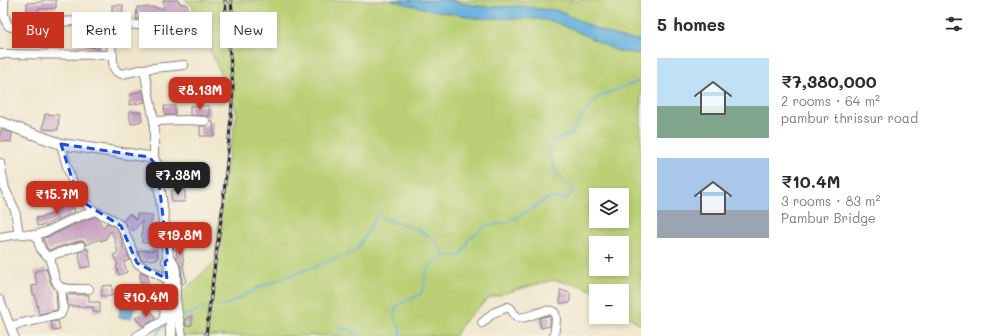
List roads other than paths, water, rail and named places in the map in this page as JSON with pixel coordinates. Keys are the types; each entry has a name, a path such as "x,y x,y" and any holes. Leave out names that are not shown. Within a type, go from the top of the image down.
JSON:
{"main road":[{"path":"0,122 61,144 149,157 154,160 157,166 170,273 171,336"}],"street":[{"path":"4,0 2,15 6,18 9,27 72,22"},
{"path":"112,48 114,68 117,72 122,74 144,69 184,65"},
{"path":"0,54 113,55"},
{"path":"144,69 154,121 154,160"},
{"path":"154,121 205,121"},
{"path":"61,144 65,162 74,185 86,204 95,211 115,220 121,226 137,263 167,279"},
{"path":"0,163 1,174 6,189 16,210 19,234"},
{"path":"0,237 19,234 36,235 95,211"},
{"path":"36,235 42,252 51,258"},
{"path":"10,326 61,314 63,308 61,288 56,281 50,263 51,258 55,254 81,246"},
{"path":"137,336 161,322 164,318 167,279 165,263 168,259 172,260 174,263 176,297 182,336"},
{"path":"61,288 89,289"},
{"path":"0,300 14,336"},
{"path":"482,323 492,313 508,307 518,317 529,316 546,310 551,310 555,313 556,317 554,336"}],"water":[{"path":"391,0 447,0 480,6 521,6 556,10 608,33 626,39 641,40 641,54 617,51 552,21 537,19 474,18 440,12"},
{"path":"120,300 136,303 131,318 119,318"}],"waterway":[{"path":"399,336 401,331 394,317 396,307 419,295 423,290 427,269 436,260 444,256 460,256 467,246 468,240 487,225 507,223 549,198 567,199 574,190 556,173 549,152 551,140 570,135 584,113 598,97 641,80"},
{"path":"218,306 228,304 260,287 356,251 377,216 417,229 435,240 444,256"},
{"path":"183,317 184,315 206,308"},
{"path":"156,336 161,328 166,325"},
{"path":"337,336 340,329 350,329 362,336"}],"railway":[{"path":"206,336 223,205 233,87 225,0"},
{"path":"231,0 232,12"}]}
